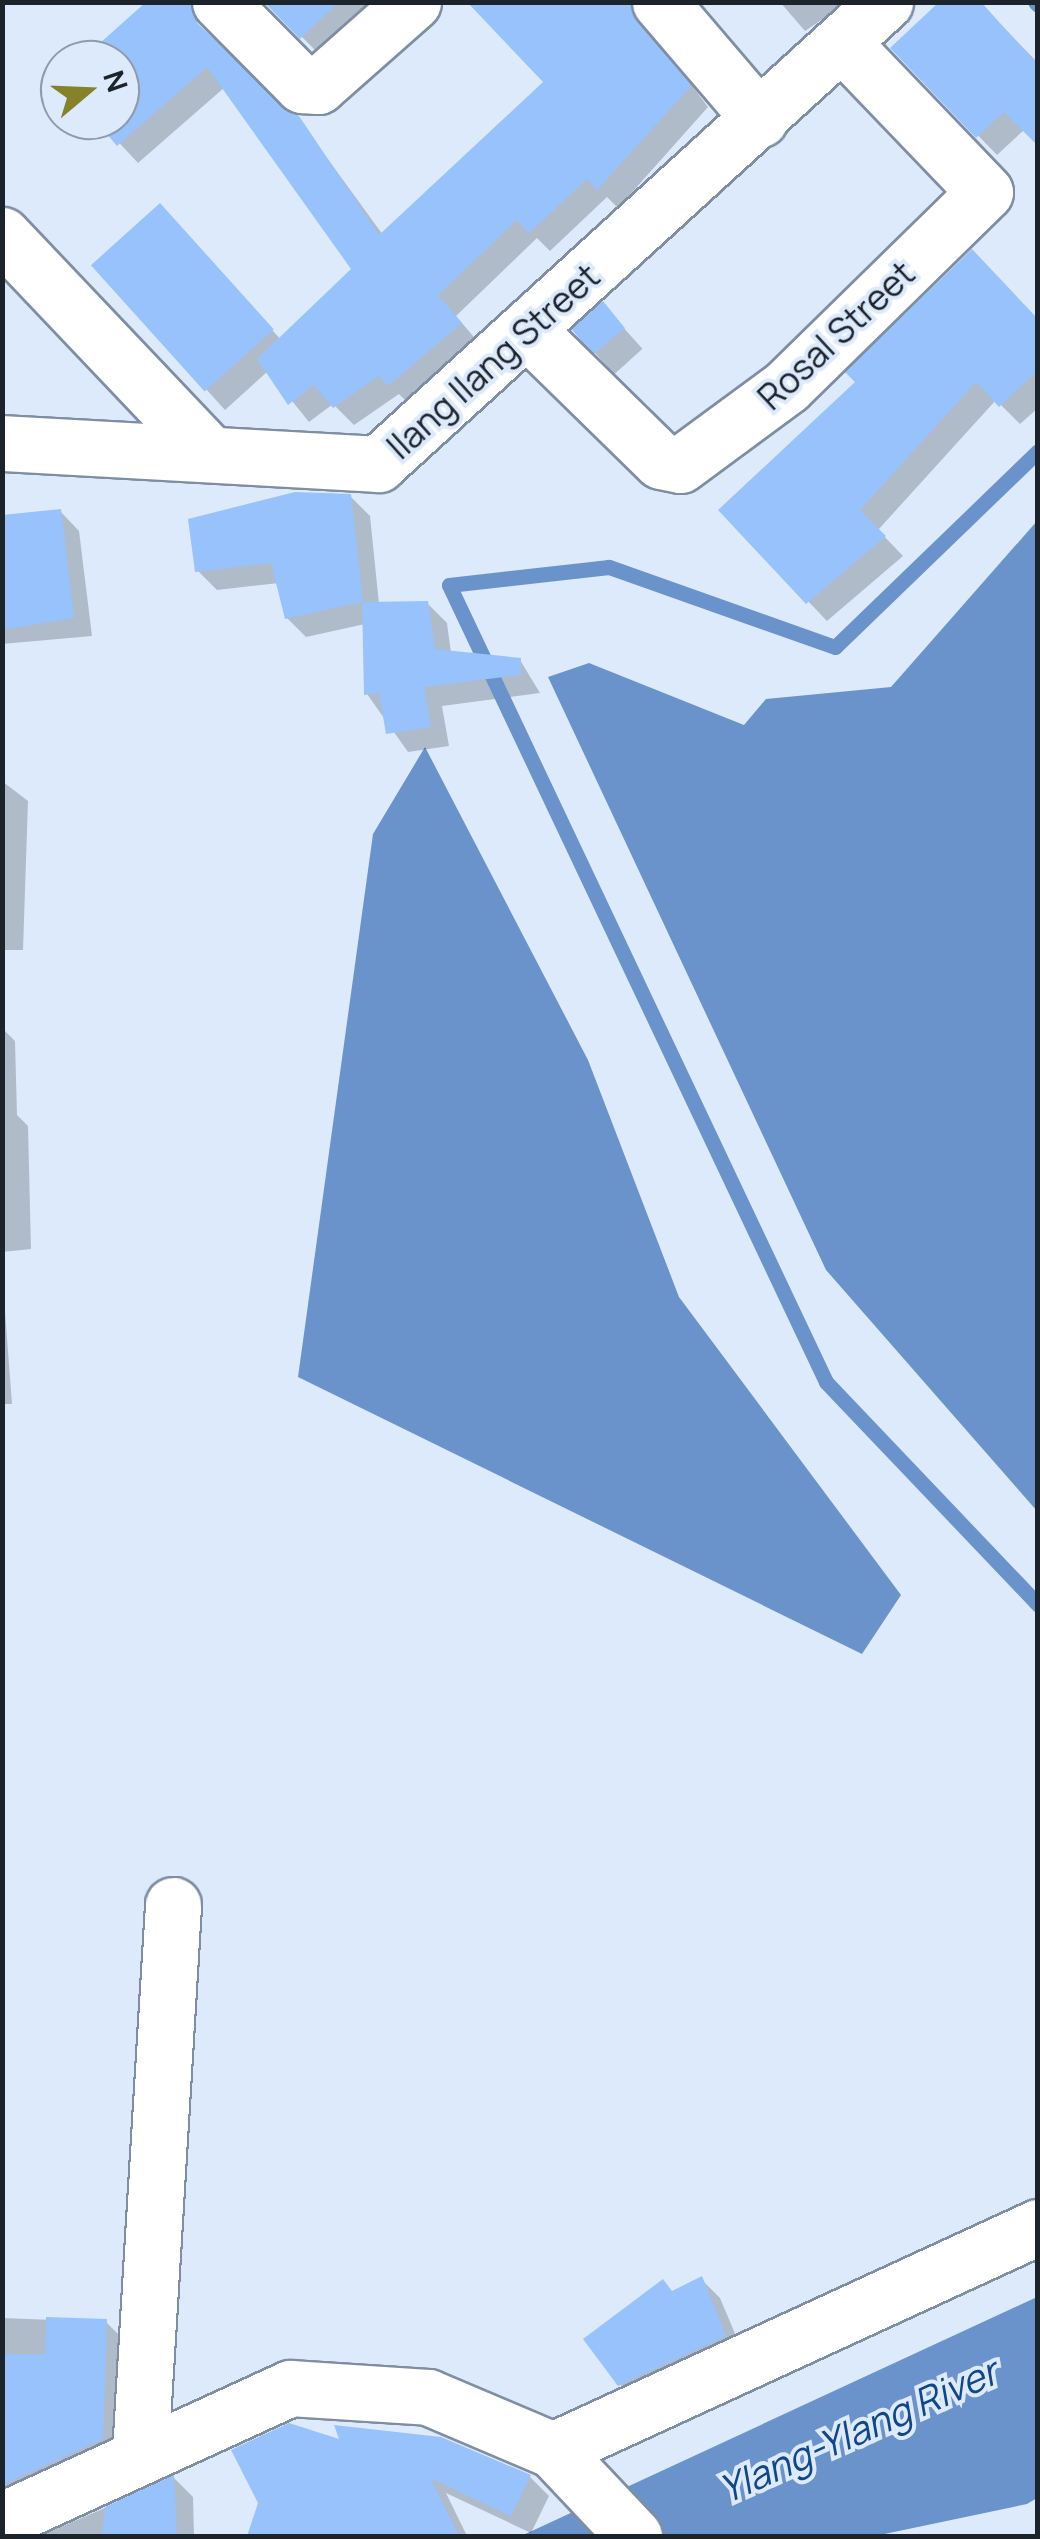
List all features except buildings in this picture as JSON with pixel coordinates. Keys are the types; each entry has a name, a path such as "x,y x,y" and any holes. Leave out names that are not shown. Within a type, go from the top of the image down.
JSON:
{"street":[{"path":"220,2 302,85 318,86 413,2"},
{"path":"660,2 760,119"},
{"name":"Ilang Ilang Street","path":"2,443 378,464 844,44 884,2"},
{"name":"Rosal Street","path":"527,330 661,460 680,465 787,386 985,192 844,44"},
{"path":"2,236 209,454"},
{"path":"140,2453 174,1905"},
{"path":"569,2468 1038,2226"},
{"path":"2,2520 140,2453 290,2388 428,2397 569,2468 634,2536"}],"water":[{"path":"1037,521 1037,1511 826,1270 548,677 589,663 744,725 766,699 891,687"},
{"path":"425,747 588,1060 679,1297 901,1595 862,1654 298,1377 373,834"},
{"name":"Ylang-Ylang River","path":"1037,2297 1037,2498 1027,2504 875,2536 521,2536"}],"waterway":[{"path":"1035,2 1038,5"},
{"path":"1038,451 835,647 609,567 449,585 826,1382 1038,1605"}]}
